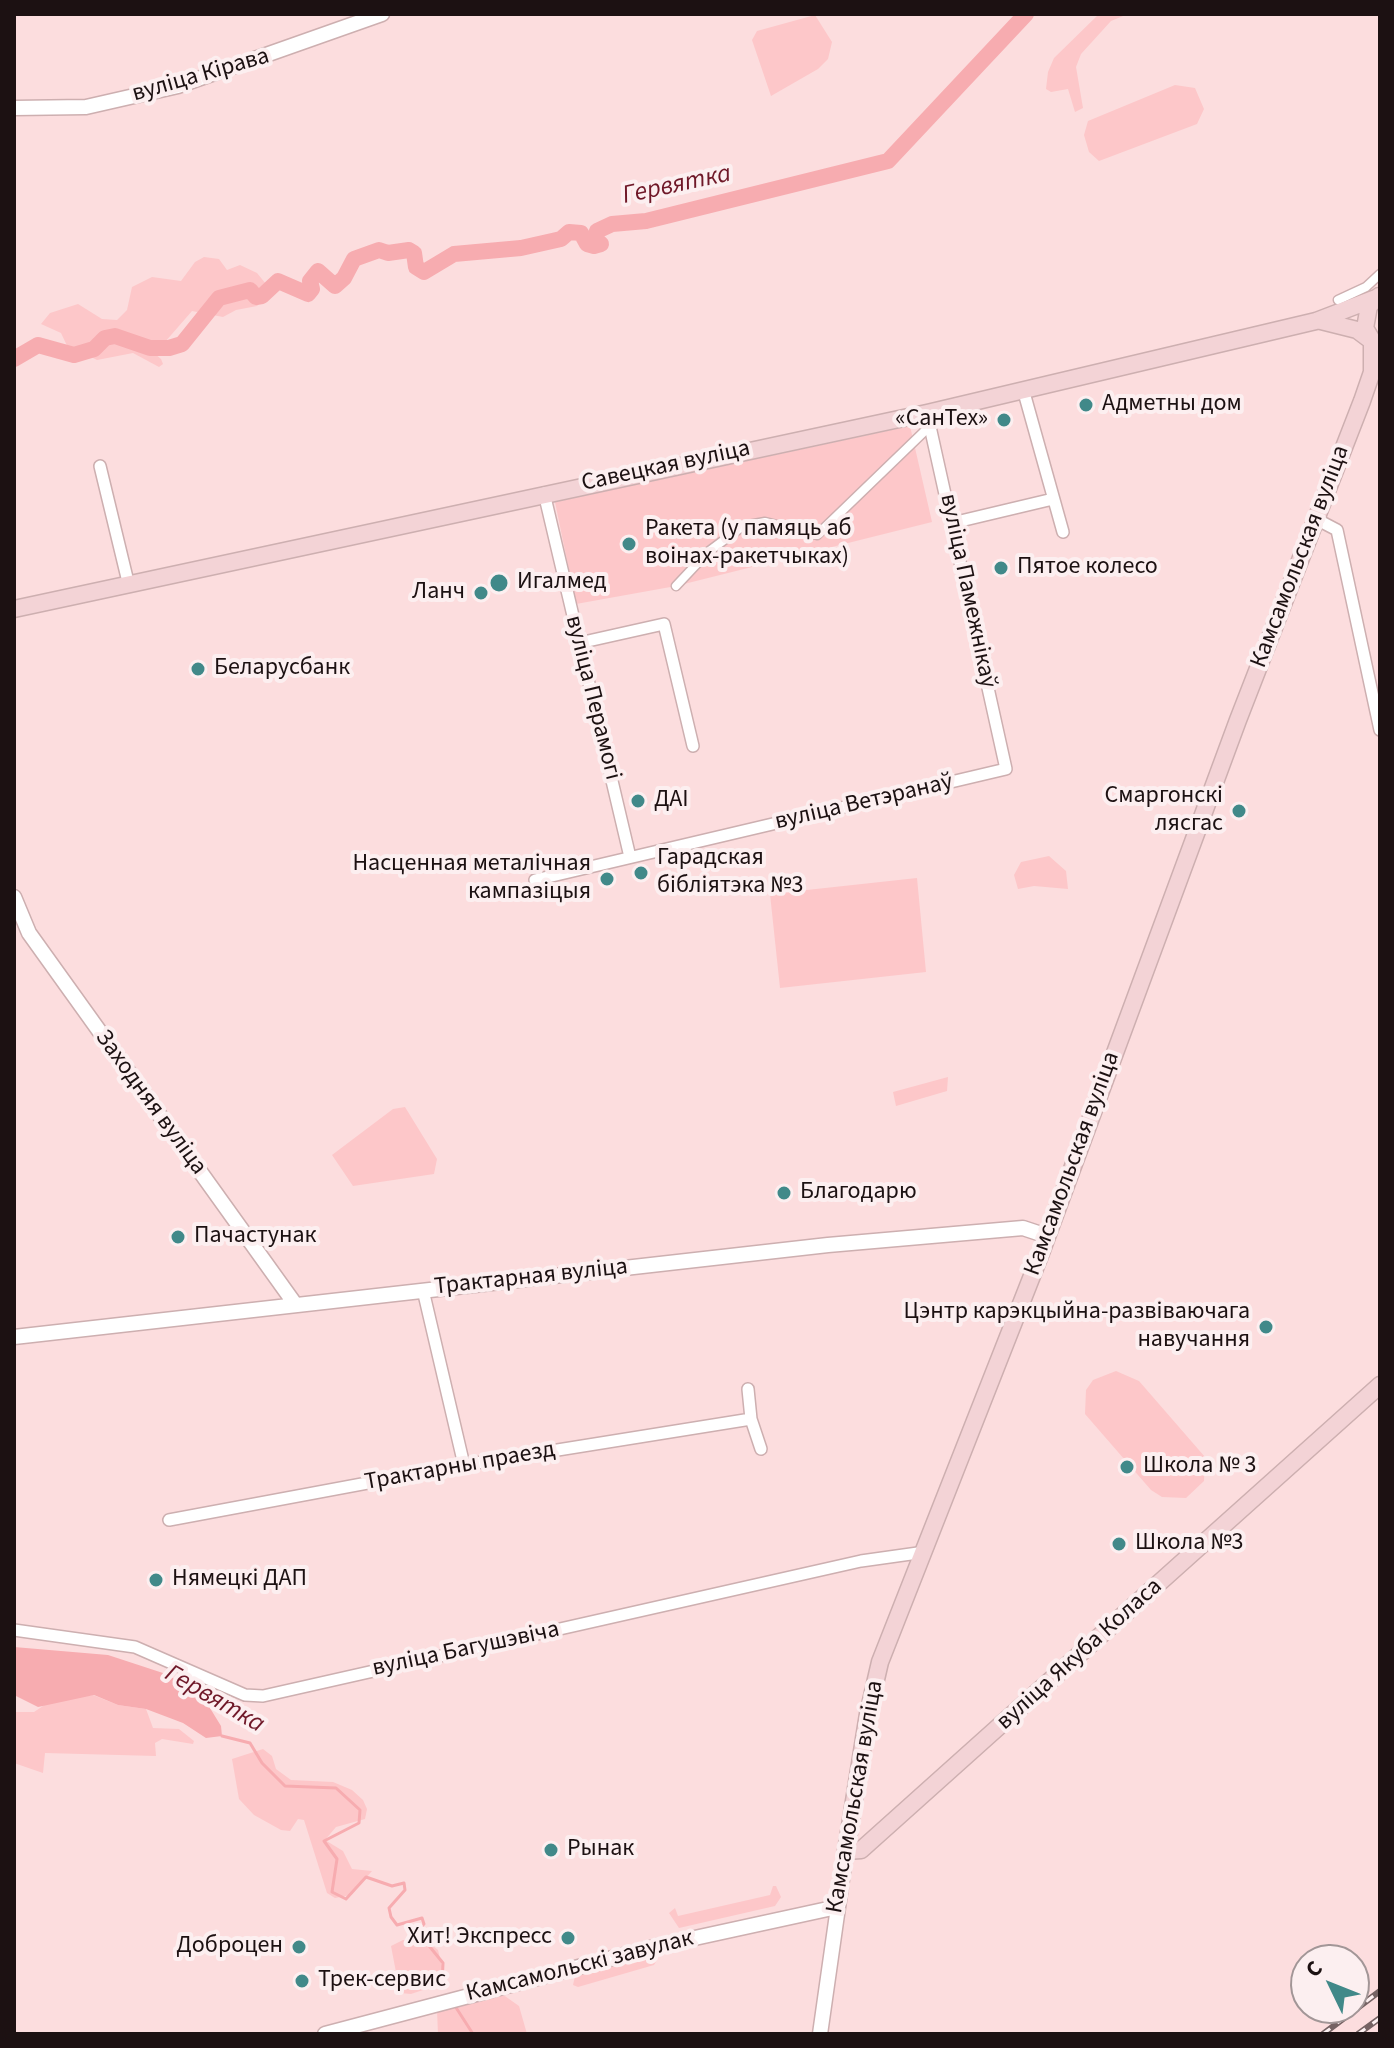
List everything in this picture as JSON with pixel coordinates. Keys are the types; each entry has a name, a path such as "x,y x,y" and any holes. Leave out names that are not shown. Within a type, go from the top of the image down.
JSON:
{"main road":[{"name":"Савецкая вуліца","path":"14,609 544,493 929,419 1023,389 1316,321 1378,296"},
{"name":"Камсамольская вуліца","path":"846,1851 873,1687 1362,401 1372,372 1373,345 1365,317 1378,296"},
{"name":"Савецкая вуліца","path":"1316,321 1339,323 1373,345"},
{"name":"Камсамольская вуліца","path":"1362,401 1380,379"},
{"name":"вуліца Якуба Коласа","path":"846,1851 861,1850 1378,1390"}],"street":[{"name":"вуліца Кірава","path":"14,108 86,107 178,86 382,14"},
{"path":"1338,300 1366,287 1380,274"},
{"path":"1023,389 1063,532"},
{"path":"676,586 708,552 743,526 765,522 817,535 929,419"},
{"name":"вуліца Памежнікаў","path":"929,419 1006,769"},
{"path":"100,466 129,586"},
{"name":"вуліца Перамогі","path":"544,493 630,857"},
{"path":"952,523 1053,499"},
{"path":"1316,519 1337,530 1380,730"},
{"path":"579,643 664,624 693,746"},
{"name":"вуліца Ветэранаў","path":"535,880 1006,769"},
{"name":"Заходняя вуліца","path":"14,897 29,933 295,1304"},
{"name":"Трактарная вуліца","path":"14,1337 843,1243 1023,1228 1047,1236"},
{"path":"423,1290 464,1465"},
{"path":"748,1389 751,1419 761,1449"},
{"name":"Трактарны праезд","path":"169,1520 464,1465 751,1419"},
{"name":"вуліца Багушэвіча","path":"14,1630 135,1647 245,1695 263,1696 861,1561 925,1552"},
{"name":"Камсамольская вуліца","path":"820,2034 846,1851"},
{"name":"Камсамольскі завулак","path":"325,2034 672,1943 837,1907"}],"shaded area":[{"path":"1099,14 1128,14 1111,21 1081,54 1076,67 1083,108 1075,112 1068,89 1051,92 1046,89 1048,72 1054,58"},
{"path":"815,15 832,42 828,59 818,69 771,96 752,40 757,31"},
{"path":"1175,85 1195,88 1204,109 1197,124 1099,161 1089,152 1084,135 1088,121"},
{"path":"204,257 219,259 227,270 240,265 257,273 266,284 264,299 257,306 236,310 223,317 192,311 165,342 146,341 146,346 161,359 163,364 159,367 133,353 97,360 87,355 71,354 61,333 41,324 50,313 78,304 102,319 117,320 127,310 132,287 152,277 181,281 195,262"},
{"path":"910,426 932,522 676,586 576,604 555,502"},
{"path":"1049,856 1066,871 1068,889 1034,886 1018,889 1014,875 1021,862"},
{"path":"917,878 926,972 780,988 770,894"},
{"path":"948,1077 947,1091 896,1106 893,1092"},
{"path":"405,1107 437,1159 434,1174 353,1186 332,1155 393,1109"},
{"path":"1116,1371 1139,1381 1205,1457 1204,1481 1186,1498 1162,1497 1151,1490 1085,1414 1086,1390 1093,1380"},
{"path":"14,1647 108,1655 166,1674 202,1695 221,1726 222,1736 206,1738 183,1723 94,1695 38,1707 14,1695"},
{"path":"93,1695 118,1705 146,1709 153,1728 179,1729 194,1741 193,1744 162,1739 155,1743 156,1756 45,1753 43,1773 14,1763 14,1712 34,1712 49,1702"},
{"path":"263,1749 272,1756 276,1769 291,1780 333,1782 352,1790 363,1800 367,1809 365,1819 336,1827 325,1840 343,1851 352,1869 372,1871 351,1895 335,1898 327,1893 304,1820 298,1819 290,1831 281,1830 254,1815 239,1799 232,1759"},
{"path":"773,1886 776,1886 781,1897 775,1906 679,1928 669,1913 675,1908 678,1916 770,1895"},
{"path":"403,1940 433,1946 438,1950 445,1978 441,1984 411,1994 400,1993 391,1946"},
{"path":"650,1954 657,1960 654,1965 578,1987 573,1985 575,1976"},
{"path":"502,1994 519,2006 527,2034 438,2034 437,2010"}],"waterway":[{"name":"Гервятка","path":"14,359 38,345 74,355 94,349 105,338 115,336 150,348 169,348 182,344 219,298 250,290 256,297 262,296 278,281 308,294 312,289 310,281 318,271 335,286 344,278 354,259 379,250 388,253 409,250 414,253 416,267 424,272 454,254 521,248 561,239 569,232 581,233 587,244 594,246 601,244 595,239 597,231 612,224 646,221 888,161 1026,14"},
{"name":"Гервятка","path":"222,1736 250,1743 262,1763 285,1786 336,1788 360,1810 359,1823 324,1841 337,1859 332,1892 346,1899 366,1877 392,1886 404,1883 405,1890 389,1908 391,1917 397,1925 422,1918 424,1924 417,1931 443,1963 442,1986"},
{"name":"Гервятка","path":"455,2006 473,2034"}],"railway":[{"path":"1323,2034 1380,1991"},
{"path":"1358,2034 1380,2018"}],"place":[{"name":"Адметны дом","path":"1086,405"},
{"name":"«СанТех»","path":"1004,420"},
{"name":"Ракета (у памяць аб воінах-ракетчыках)","path":"629,544"},
{"name":"Пятое колесо","path":"1001,568"},
{"name":"Игалмед","path":"499,583"},
{"name":"Ланч","path":"481,593"},
{"name":"Беларусбанк","path":"198,669"},
{"name":"ДАІ","path":"638,801"},
{"name":"Смаргонскі лясгас","path":"1239,811"},
{"name":"Гарадская бібліятэка №3","path":"641,873"},
{"name":"Насценная металічная кампазіцыя","path":"607,879"},
{"name":"Благодарю","path":"784,1193"},
{"name":"Пачастунак","path":"178,1237"},
{"name":"Цэнтр карэкцыйна-развіваючага навучання","path":"1266,1327"},
{"name":"Школа № 3","path":"1127,1467"},
{"name":"Школа №3","path":"1119,1544"},
{"name":"Нямецкі ДАП","path":"156,1580"},
{"name":"Рынак","path":"551,1850"},
{"name":"Хит! Экспресс","path":"568,1938"},
{"name":"Доброцен","path":"299,1947"},
{"name":"Трек-сервис","path":"302,1981"}]}
